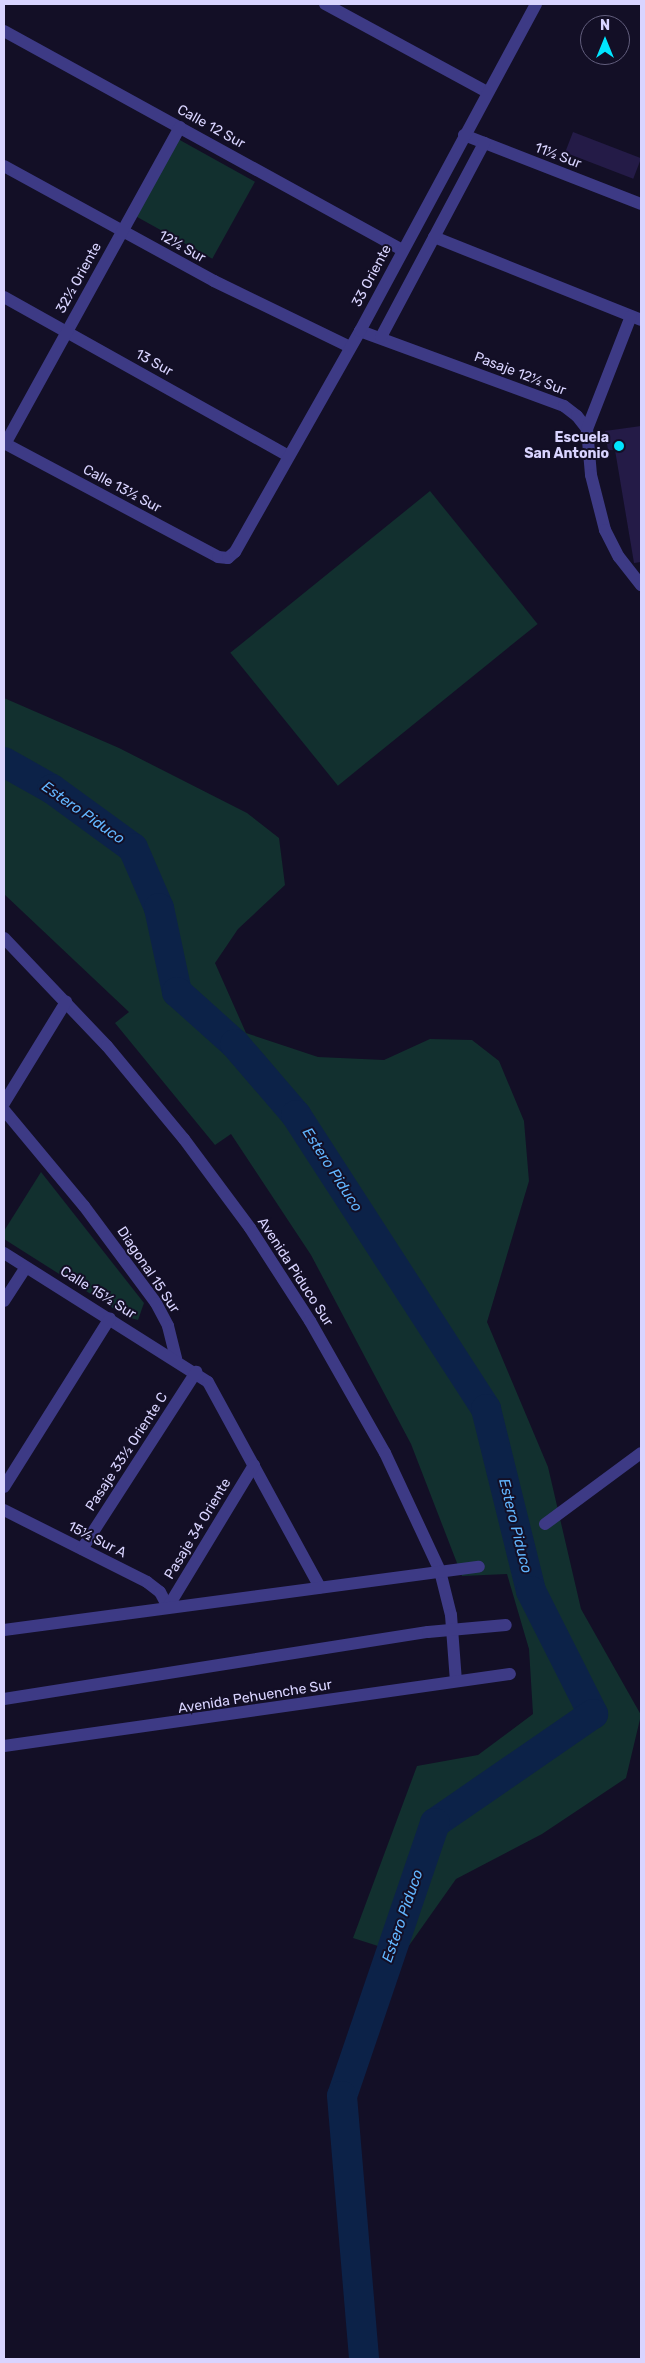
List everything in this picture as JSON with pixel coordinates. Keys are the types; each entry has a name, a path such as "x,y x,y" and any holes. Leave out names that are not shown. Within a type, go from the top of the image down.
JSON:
{"street":[{"path":"325,4 487,92"},
{"name":"33 Oriente","path":"228,558 235,552 360,331 536,4"},
{"name":"Calle 12 Sur","path":"4,31 403,250"},
{"name":"32½ Oriente","path":"5,443 180,127"},
{"name":"11½ Sur","path":"464,135 641,204"},
{"path":"381,337 484,143"},
{"name":"12½ Sur","path":"4,166 214,282 350,347"},
{"path":"434,237 636,318 587,429 592,475 605,530 619,557 641,584"},
{"name":"13 Sur","path":"4,297 289,456"},
{"name":"Pasaje 12½ Sur","path":"360,331 381,337 564,406 587,429"},
{"name":"Calle 13½ Sur","path":"5,443 218,557 228,558"},
{"name":"Avenida Piduco Sur","path":"4,938 66,1002 184,1139 280,1274 361,1409 440,1571 453,1630 456,1681"},
{"path":"4,1103 66,1002"},
{"name":"Diagonal 15 Sur","path":"4,1110 84,1206 156,1303 168,1326 176,1359"},
{"name":"Calle 15½ Sur","path":"4,1253 176,1359"},
{"path":"4,1301 26,1267"},
{"path":"4,1487 110,1318"},
{"path":"176,1359 196,1372 212,1388 320,1586"},
{"name":"Pasaje 33½ Oriente C","path":"82,1549 196,1372"},
{"path":"545,1524 641,1453"},
{"name":"Pasaje 34 Oriente","path":"168,1608 254,1465"},
{"name":"15½ Sur A","path":"4,1510 154,1586 168,1608"},
{"path":"4,1630 320,1586 479,1567"},
{"path":"4,1699 453,1630 506,1625"},
{"name":"Avenida Pehuenche Sur","path":"4,1746 206,1720 510,1674"}],"green space":[{"path":"178,139 255,182 212,259 135,216"},
{"path":"430,491 538,624 338,786 230,653"},
{"path":"4,698 119,748 247,813 279,838 285,885 238,929 215,963 246,1033 318,1057 384,1060 430,1039 472,1040 499,1061 524,1121 529,1181 487,1322 548,1467 581,1609 641,1715 626,1778 542,1834 456,1879 403,1954 353,1938 417,1766 478,1755 533,1714 529,1649 507,1574 462,1576 411,1444 311,1255 231,1134 215,1145 115,1023 129,1012 4,894"},
{"path":"41,1172 144,1303 138,1320 127,1317 4,1239 4,1231"}],"building":[{"path":"573,132 641,158 633,179 565,153"},
{"path":"641,426 641,562 634,563 615,450 608,450 605,431"}],"waterway":[{"name":"Estero Piduco","path":"4,762 52,789 133,848 159,908 177,992 235,1044 296,1115 486,1409 531,1591 593,1714 435,1823 342,2096 364,2359"}],"place":[{"name":"Escuela San Antonio","path":"619,446"}]}
